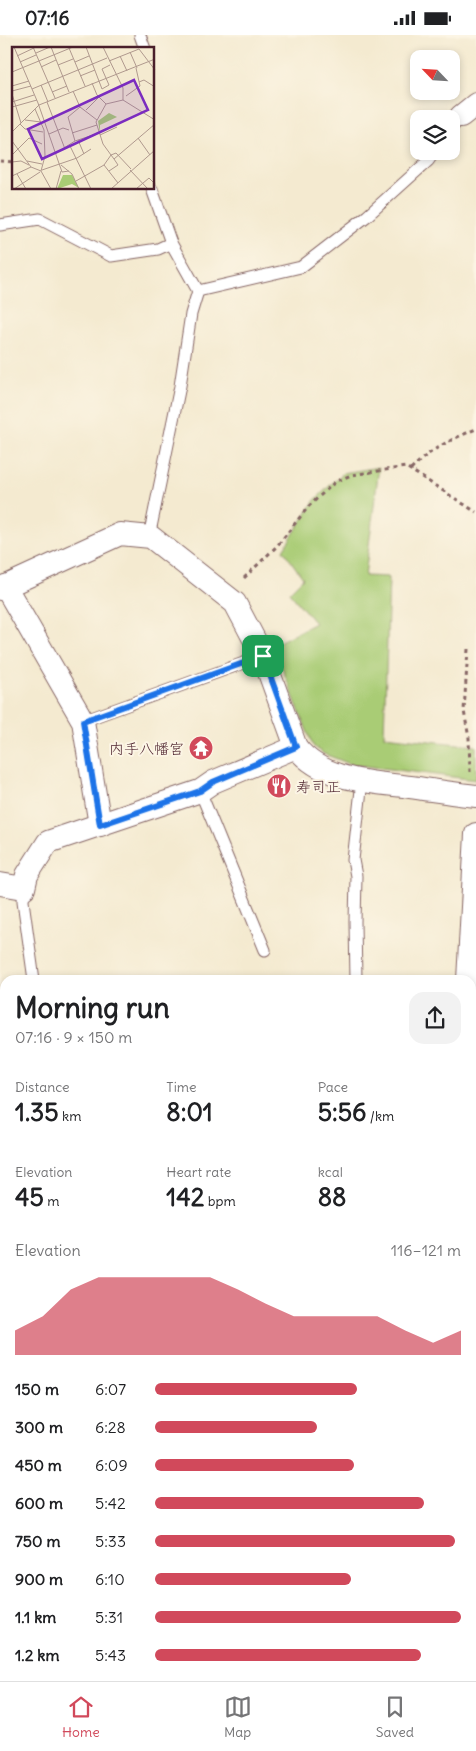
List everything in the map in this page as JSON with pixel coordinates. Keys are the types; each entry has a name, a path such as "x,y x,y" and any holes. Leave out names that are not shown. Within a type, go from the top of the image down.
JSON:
{"street":[{"path":"100,825 83,721 2,588 120,534 149,537 235,603 263,656 296,747 303,756 319,767 351,779 473,796"},
{"path":"0,884 24,887 27,875 48,842 200,791 213,782 296,747"},
{"path":"468,975 476,834"}],"lane":[{"path":"140,35 144,47"},
{"path":"198,291 301,267 368,216 429,160"},
{"path":"149,537 180,386 191,314 198,291 171,243 152,190"},
{"path":"0,225 40,219 111,256 158,249 171,243"},
{"path":"83,721 263,656"},
{"path":"356,975 356,876 353,860 362,781"},
{"path":"200,791 265,950"},
{"path":"24,887 23,901 33,975"}],"path":[{"path":"411,470 420,461 450,441 476,429"},
{"path":"225,595 277,546 309,506 335,482 351,475 406,467 476,512"},
{"path":"468,649 464,711 469,738 473,796"}],"green space":[{"path":"379,467 365,576 389,577 384,736 476,746 476,780 350,764 324,754 313,746 273,645 315,623 289,592 303,578 283,550 315,500 343,473"}],"place":[{"name":"内手八幡宮","path":"201,748"},
{"name":"寿司正","path":"279,786"}],"route":[{"path":"263,656 296,747 213,782 200,791 100,825 83,721 263,656"}]}
